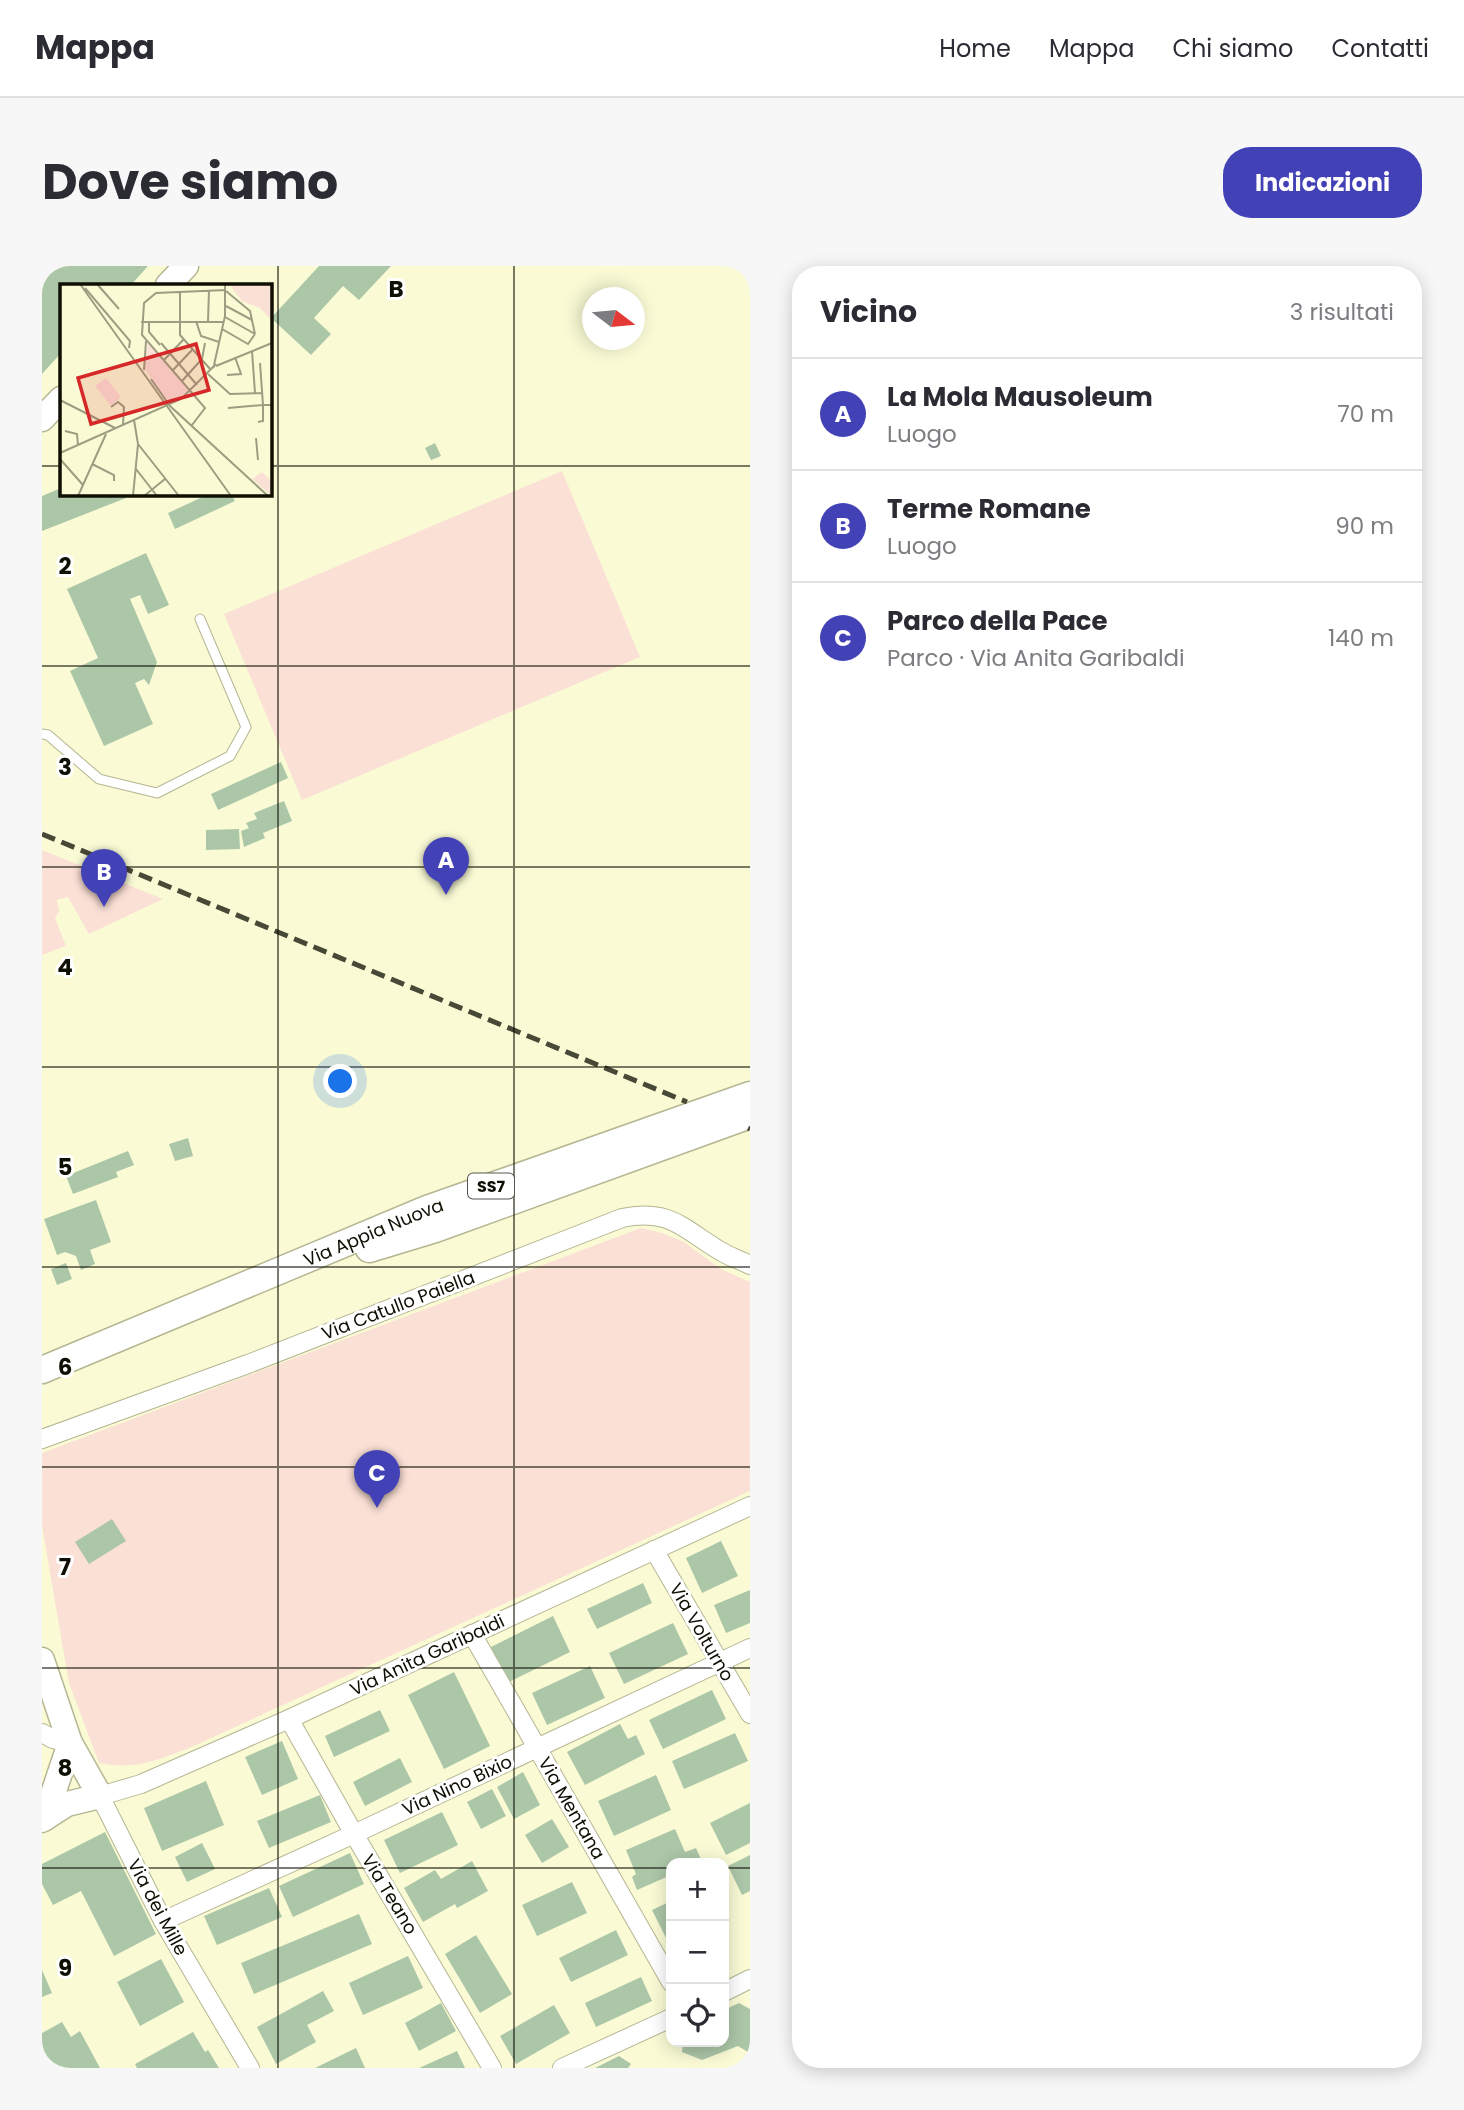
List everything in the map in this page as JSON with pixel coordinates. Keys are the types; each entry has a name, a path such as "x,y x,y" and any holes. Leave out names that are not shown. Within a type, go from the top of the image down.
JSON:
{"main road":[{"name":"Via Appia Nuova","path":"42,1370 427,1209 750,1095"},
{"name":"Via Appia Nuova","path":"236,1289 435,1229 750,1115"}],"street":[{"path":"169,284 186,266"},
{"path":"42,419 60,400"},
{"name":"Via Catullo Paiella","path":"42,1439 248,1364 622,1218 636,1215 665,1218 679,1223 723,1252 750,1265"},
{"name":"Via Anita Garibaldi","path":"100,1796 141,1784 289,1719 750,1506"},
{"name":"Via Volturno","path":"654,1550 750,1714"},
{"name":"Via Mentana","path":"472,1634 666,1973"},
{"name":"Via Nino Bixio","path":"163,1921 750,1648"},
{"name":"Via dei Mille","path":"42,1660 70,1743 163,1921 250,2068"},
{"name":"Via Teano","path":"289,1719 492,2068"},
{"path":"42,1733 53,1740 70,1743 43,1819"},
{"path":"43,1819 67,1804 100,1796"},
{"path":"729,1990 750,1979"},
{"path":"562,2068 666,2020"}],"lane":[{"path":"42,734 48,735 99,779 158,793 230,756 246,727 200,618"}],"shaded area":[{"path":"562,471 640,657 302,800 224,614"},
{"path":"42,850 163,899 89,934 68,897 57,900 59,911 55,918 66,946 42,955"},
{"path":"641,1228 684,1242 721,1269 750,1282 750,1491 187,1749 134,1765 99,1763 69,1683 42,1526 42,1453"}],"building":[{"path":"42,266 148,266 132,284 60,284 60,354 42,374"},
{"path":"319,266 391,266 359,300 343,286 314,318 331,334 311,355 271,318"},
{"path":"435,443 441,456 431,460 425,448"},
{"path":"60,488 60,495 124,495 126,498 42,531 42,496"},
{"path":"207,495 232,495 235,501 175,529 168,513"},
{"path":"146,553 169,605 148,614 140,595 130,599 157,662 149,685 144,679 135,683 153,724 104,746 70,671 98,658 67,589"},
{"path":"281,762 288,778 218,810 211,794"},
{"path":"284,801 292,821 263,833 265,838 244,847 241,831 249,828 246,823 257,819 254,813"},
{"path":"239,829 240,849 206,850 206,830"},
{"path":"188,1138 193,1156 175,1161 169,1144"},
{"path":"128,1151 134,1165 116,1172 118,1177 73,1194 66,1176"},
{"path":"96,1200 111,1242 90,1250 95,1264 81,1270 76,1256 65,1252 57,1255 44,1219"},
{"path":"66,1263 72,1279 57,1285 51,1269"},
{"path":"112,1519 126,1541 89,1564 75,1542"},
{"path":"721,1541 738,1576 702,1593 686,1558"},
{"path":"643,1583 652,1603 597,1629 587,1609"},
{"path":"750,1590 750,1623 726,1633 714,1605"},
{"path":"553,1616 570,1652 509,1682 491,1647"},
{"path":"673,1623 688,1654 624,1684 609,1653"},
{"path":"590,1666 605,1698 547,1725 532,1693"},
{"path":"454,1672 490,1746 444,1769 408,1695"},
{"path":"712,1690 726,1719 663,1749 649,1720"},
{"path":"380,1710 390,1731 334,1757 325,1736"},
{"path":"620,1724 628,1739 636,1735 645,1754 585,1785 567,1752"},
{"path":"735,1733 748,1761 684,1789 672,1761"},
{"path":"282,1741 298,1779 262,1795 245,1757"},
{"path":"400,1758 412,1782 365,1806 353,1782"},
{"path":"523,1772 540,1805 514,1819 497,1787"},
{"path":"656,1775 671,1810 614,1836 598,1801"},
{"path":"206,1781 224,1825 162,1851 144,1808"},
{"path":"492,1789 506,1816 481,1829 467,1802"},
{"path":"320,1795 331,1822 269,1848 257,1821"},
{"path":"750,1803 750,1843 726,1855 710,1823"},
{"path":"442,1812 458,1845 400,1873 384,1840"},
{"path":"552,1819 569,1847 542,1863 525,1835"},
{"path":"675,1829 685,1852 696,1848 700,1858 666,1858 666,1877 637,1890 632,1877 636,1874 626,1850"},
{"path":"105,1832 156,1934 114,1956 81,1891 53,1905 42,1884 42,1864"},
{"path":"202,1843 215,1869 187,1882 175,1857"},
{"path":"350,1853 364,1884 293,1917 279,1886"},
{"path":"750,1855 750,1891 742,1895 729,1866"},
{"path":"472,1861 488,1891 457,1908 455,1904 423,1922 404,1888 435,1870 441,1879"},
{"path":"572,1882 587,1913 537,1936 522,1905"},
{"path":"269,1888 282,1917 217,1945 204,1916"},
{"path":"666,1903 666,1938 652,1910"},
{"path":"359,1914 372,1944 254,1994 241,1963"},
{"path":"616,1930 628,1955 571,1982 559,1958"},
{"path":"476,1935 512,1994 480,2013 445,1954"},
{"path":"408,1956 423,1988 363,2015 349,1983"},
{"path":"161,1959 184,2002 140,2026 117,1982"},
{"path":"42,1970 52,1993 42,1997"},
{"path":"641,1977 652,2001 596,2027 585,2003"},
{"path":"323,1991 334,2011 307,2025 316,2042 276,2064 257,2027"},
{"path":"441,2003 456,2031 419,2051 405,2023"},
{"path":"739,2003 750,2009 748,2052 738,2046 702,2060 682,2052 682,2047 729,2047 729,2008"},
{"path":"554,2005 570,2033 516,2064 500,2036"},
{"path":"62,2022 71,2037 80,2031 100,2068 42,2068 42,2033"},
{"path":"193,2032 219,2068 137,2068 135,2064"},
{"path":"356,2048 365,2068 315,2068"},
{"path":"457,2051 465,2068 419,2068"},
{"path":"619,2056 631,2064 628,2068 595,2068"}],"railway":[{"path":"42,834 687,1102"}],"place":[{"name":"La Mola Mausoleum","path":"446,895"},
{"name":"Terme Romane","path":"104,907"},
{"name":"Parco della Pace","path":"377,1508"}]}
